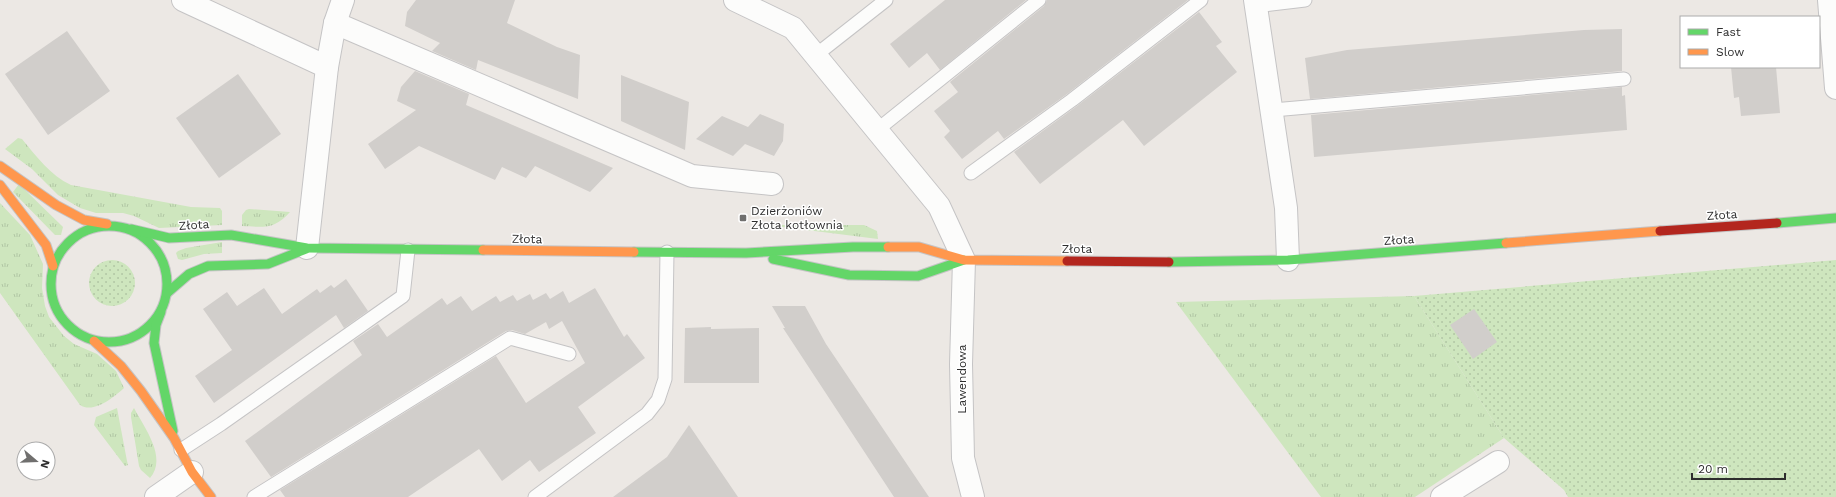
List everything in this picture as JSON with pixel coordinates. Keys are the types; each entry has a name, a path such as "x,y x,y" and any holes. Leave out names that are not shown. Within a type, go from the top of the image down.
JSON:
{"street":[{"path":"183,0 327,67"},
{"path":"307,248 327,67 335,23 343,0"},
{"path":"735,0 793,28 939,206 964,260"},
{"path":"1829,0 1836,88"},
{"path":"1256,3 1273,110 1286,208 1288,260"},
{"path":"335,23 692,176 772,184"},
{"path":"0,166 56,205 84,220 131,229 148,240 160,255 167,273 167,293 154,343 174,438"},
{"path":"0,185 46,245 53,266"},
{"name":"Złota","path":"131,229 169,238 231,235 307,248 746,253 853,246 919,247 964,260 1152,262 1288,260 1836,218"},
{"path":"112,225 93,227 76,236 62,249 53,266 51,282 52,298 58,312 67,325 80,335 94,341 121,366 174,438 192,472 211,497"},
{"name":"Złota","path":"167,293 189,274 208,266 268,264 307,248"},
{"name":"Złota","path":"746,253 849,275 918,276 964,260"},
{"name":"Lawendowa","path":"964,260 961,364 963,458 973,497"},
{"path":"94,341 113,342 132,338 149,327 161,312"},
{"path":"1442,497 1498,462"},
{"path":"156,497 192,472"}],"lane":[{"path":"816,55 886,0"},
{"path":"877,130 1039,0"},
{"path":"971,173 1072,100 1201,0"},
{"path":"1256,3 1305,0"},
{"path":"1273,110 1624,79"},
{"path":"181,450 221,424 403,296 408,250"},
{"path":"535,497 647,414 658,400 665,379 667,252"},
{"path":"254,497 510,338 569,354"}],"green space":[{"path":"18,138 22,139 50,171 71,185 191,207 220,208 222,211 222,225 159,228 134,216 123,213 96,213 80,208 58,195 32,169 5,149"},
{"path":"19,184 63,227 61,235 55,235 13,192"},
{"path":"0,203 30,235 43,264 42,288 45,306 49,317 64,336 74,344 97,354 116,371 124,388 104,403 91,407 80,405 0,293"},
{"path":"246,210 290,212 274,225 263,227 242,226 242,215"},
{"path":"767,225 864,225 877,231 878,239"},
{"path":"222,242 222,253 204,254 182,260 178,259 176,253 186,248"},
{"path":"107,260 117,260 125,264 131,270 135,278 135,288 131,296 125,302 117,306 107,306 99,302 93,296 89,288 89,278 93,270 99,264"},
{"path":"1836,260 1836,497 1568,497 1564,490 1504,438 1414,296"},
{"path":"1414,296 1504,438 1415,497 1321,497 1176,302"},
{"path":"117,408 128,465 125,466 94,425 96,417"},
{"path":"134,408 148,433 155,452 155,470 150,478 141,470 139,466 131,417 131,413"}],"building":[{"path":"416,0 515,0 507,23 557,47 580,55 578,99 478,60 476,70 432,51 440,43 405,26 407,12"},
{"path":"945,0 1026,0 940,70 927,53 909,68 890,44"},
{"path":"1047,0 1188,0 1067,94 1004,139 998,131 962,159 944,137 950,131 934,111 958,92 950,82 1044,6"},
{"path":"1199,12 1222,42 1216,46 1237,72 1144,146 1123,120 1040,184 1014,152 1077,106"},
{"path":"1622,29 1622,71 1310,99 1305,58 1347,50 1584,30"},
{"path":"67,31 110,91 48,135 5,74"},
{"path":"1731,68 1776,68 1780,113 1741,116 1739,97 1734,98"},
{"path":"415,71 469,94 466,105 613,168 590,192 535,166 526,178 502,167 495,180 419,146 385,169 368,144 416,110 397,101 401,87"},
{"path":"238,74 281,134 219,178 176,118"},
{"path":"621,75 689,102 685,150 621,121"},
{"path":"1622,87 1622,96 1625,95 1627,130 1314,157 1311,115"},
{"path":"760,114 784,124 783,141 774,156 745,144 733,156 696,139 722,116 748,127"},
{"path":"346,279 368,311 344,328 336,315 214,403 195,376 232,350 203,309 227,292 237,306 264,288 282,314 317,289 320,293 331,285 334,288"},
{"path":"595,288 624,337 627,334 645,358 578,407 596,433 539,472 530,460 502,481 479,449 408,497 285,497 280,490 496,356 526,403 585,363 562,321 549,329 546,322 525,334 512,330 506,331 271,477 245,441 362,355 353,341 378,324 387,337 442,298 447,305 461,296 472,311 496,296 500,302 513,295 517,301 530,294 533,300 546,293 550,299 563,291 569,303"},
{"path":"772,306 805,306 826,344 929,497 894,497 783,328 785,328"},
{"path":"1474,309 1497,342 1473,359 1450,325"},
{"path":"711,327 711,329 759,328 759,383 684,383 685,328"},
{"path":"689,425 738,497 613,497 667,457"}],"traffic: fast":[{"path":"1777,223 1836,218"},
{"path":"109,226 131,230 150,243 163,262 167,284 163,306 150,325 131,338 109,342 87,338 68,325 55,306 51,284 55,262 68,243 87,230 109,226"},
{"path":"131,229 169,238 231,235 307,248 483,250"},
{"path":"1169,262 1288,260 1506,243"},
{"path":"634,252 746,253 853,247 888,247"},
{"path":"167,293 189,274 208,266 268,264 306,249"},
{"path":"773,259 849,275 918,276 964,260"},
{"path":"161,312 156,325 154,343 173,431"}],"traffic: slow":[{"path":"0,166 56,205 84,220 107,224"},
{"path":"0,185 46,245 53,266"},
{"path":"1506,243 1660,231"},
{"path":"888,247 919,247 964,260 1067,261"},
{"path":"483,250 634,252"},
{"path":"94,341 121,366 141,391 174,438 192,472 211,497"}],"traffic: jam":[{"path":"1660,231 1777,223"},
{"path":"1067,261 1169,262"}],"place":[{"name":"Dzierżoniów Złota kotłownia","path":"743,218"}]}
